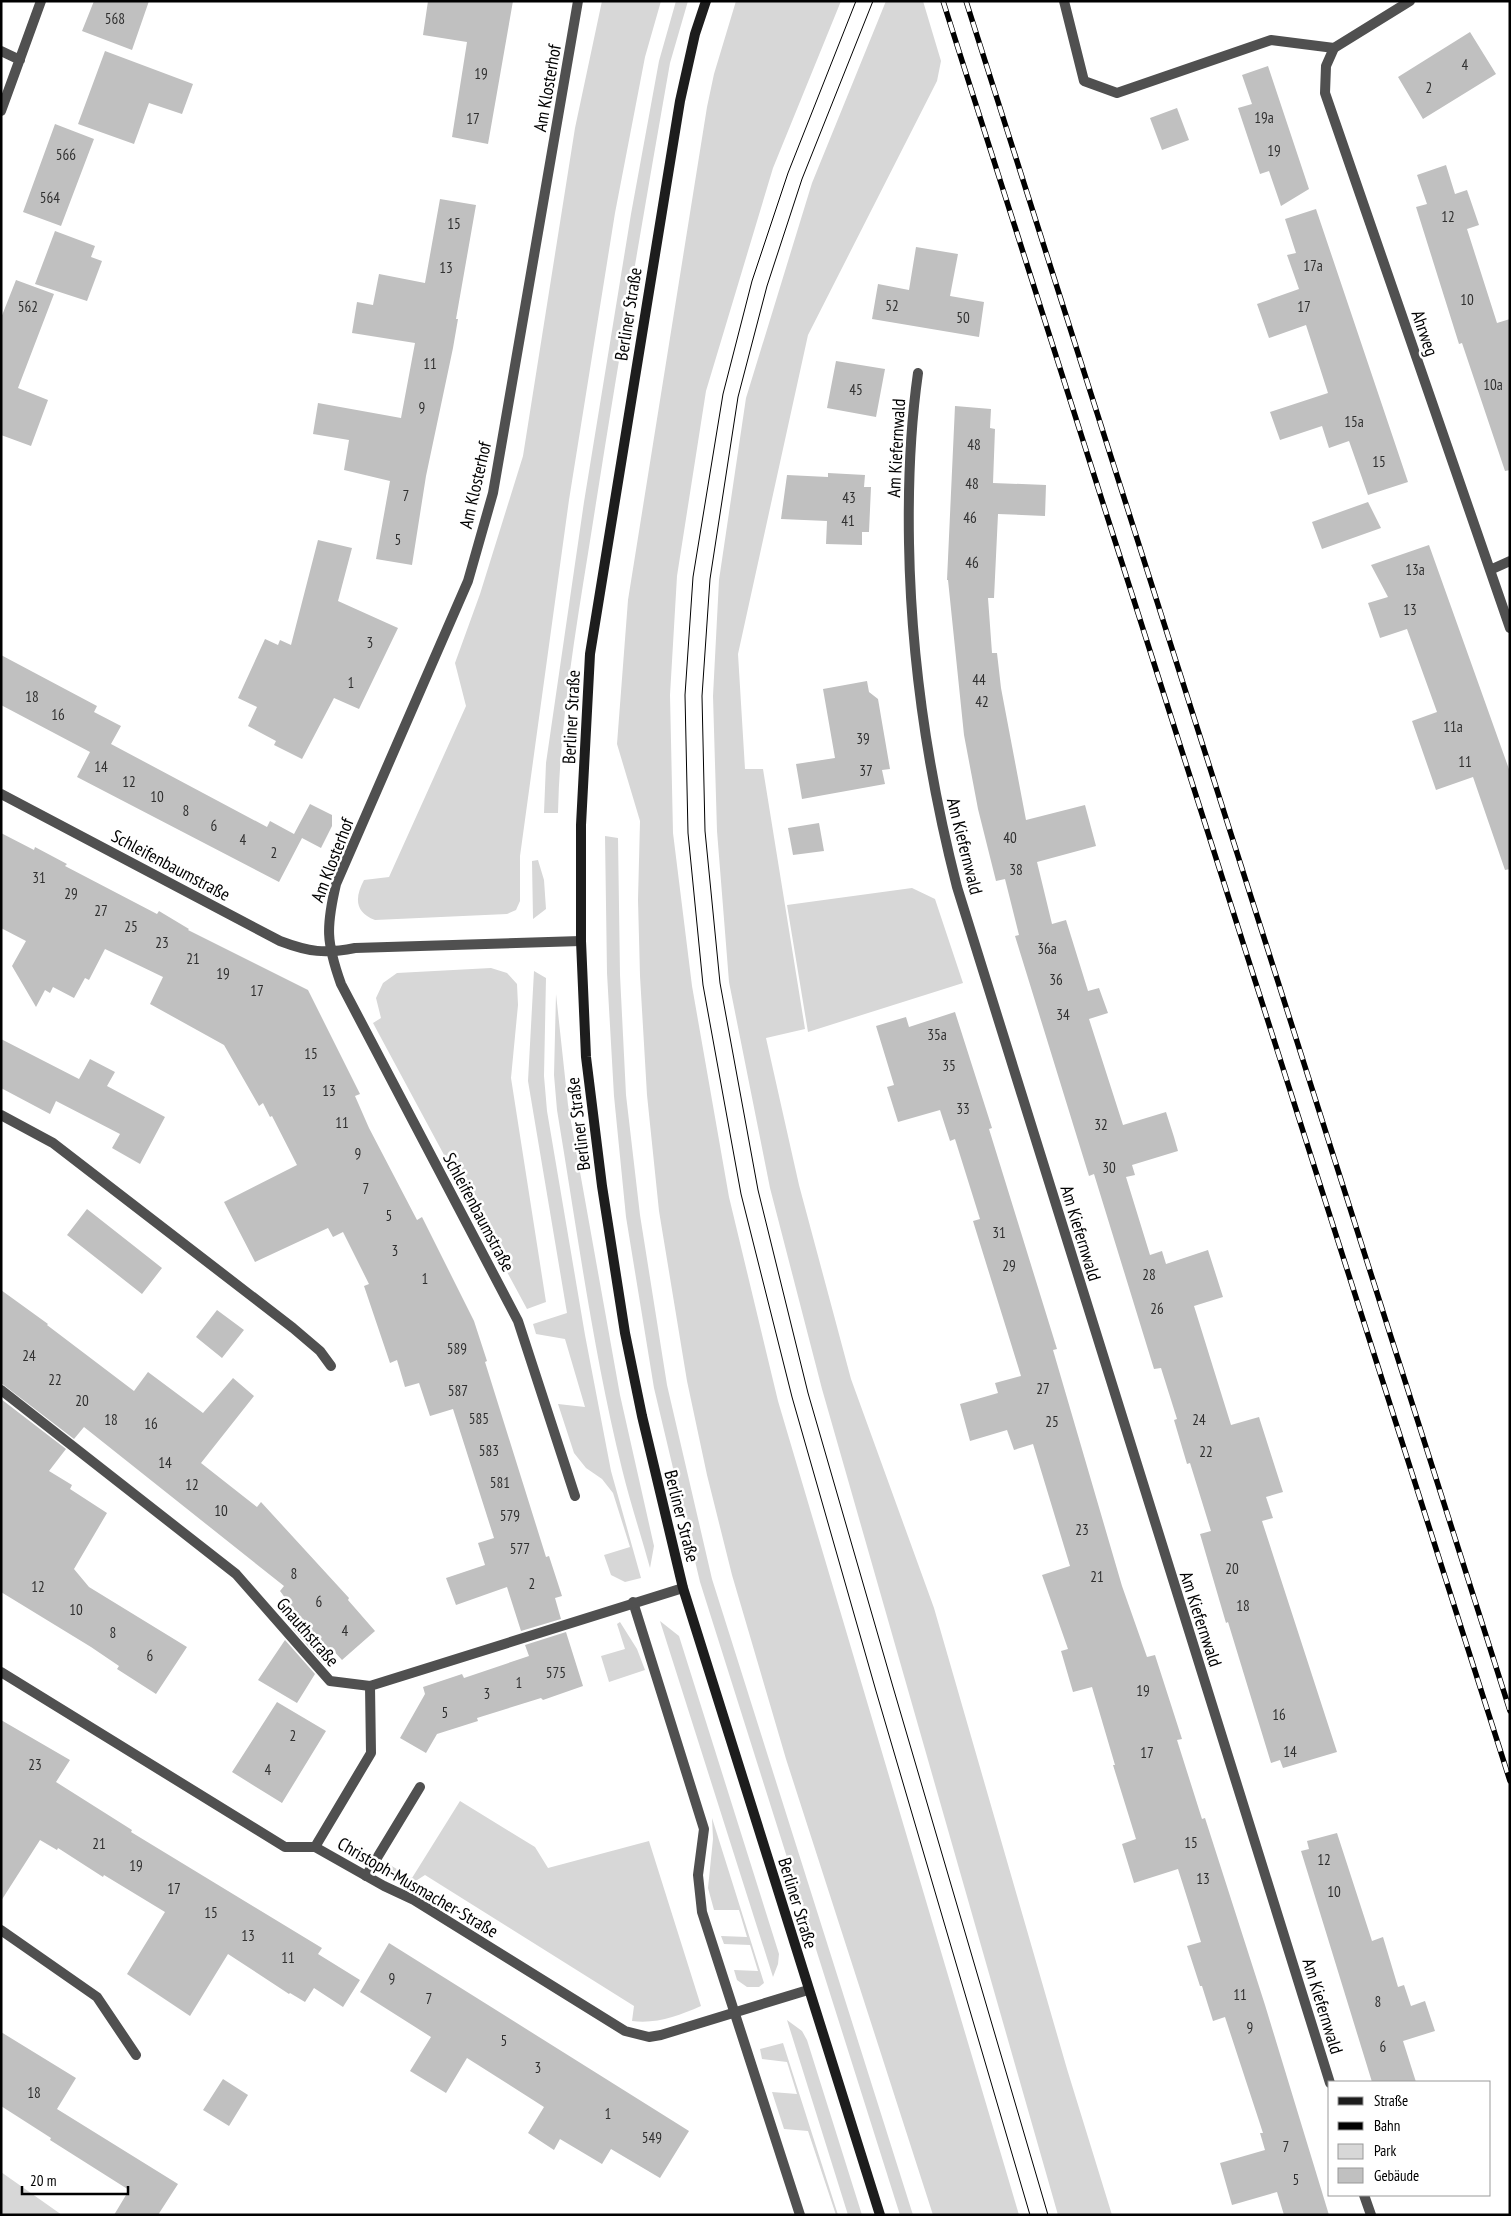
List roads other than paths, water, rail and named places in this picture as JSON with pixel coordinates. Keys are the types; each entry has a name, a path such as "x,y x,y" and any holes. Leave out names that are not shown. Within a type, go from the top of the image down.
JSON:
{"main road":[{"name":"Berliner Straße","path":"706,1 691,51 680,100 590,654 582,825 581,941 586,1057 595,1137 613,1259 642,1416 683,1588 880,2215"}],"street":[{"path":"1,112 41,1"},
{"name":"Am Klosterhof","path":"330,953 328,917 336,884 468,581 493,493 578,1"},
{"path":"1064,1 1084,81 1117,93 1271,40 1334,48 1410,1"},
{"name":"Ahrweg","path":"1334,48 1326,66 1325,93 1510,628"},
{"path":"1,52 20,60"},
{"name":"Am Kiefernwald","path":"918,373 911,443 909,510 910,608 917,683 929,764 948,854 962,906 1329,2081"},
{"path":"1490,570 1510,561"},
{"name":"Schleifenbaumstraße","path":"1,794 280,941 305,950 330,953 365,948 581,941"},
{"name":"Schleifenbaumstraße","path":"330,953 341,984 356,1015 518,1321 575,1496"},
{"path":"1,1115 53,1143 293,1328 320,1351 331,1366"},
{"name":"Gnauthstraße","path":"1,1390 236,1574 330,1681 370,1686 633,1602 683,1588"},
{"path":"633,1602 704,1829 698,1875 702,1912 736,2012 800,2215"},
{"name":"Christoph-Musmacher-Straße","path":"1,1672 286,1847 314,1847 414,1900 625,2031 649,2037 808,1990"},
{"path":"314,1847 371,1753 370,1686"},
{"path":"366,1876 420,1788"},
{"path":"1,1930 97,1998 136,2055"},
{"path":"1364,2196 1370,2215"}],"tram line":[{"path":"856,1 788,173 752,281 723,394 693,577 685,695 688,833 703,985 741,1194 792,1397 1030,2215"},
{"path":"873,1 802,179 767,286 738,397 710,579 702,696 705,831 720,983 758,1190 808,1393 1048,2215"}],"railway":[{"path":"943,1 1510,1781"},
{"path":"966,1 1510,1711"}]}
